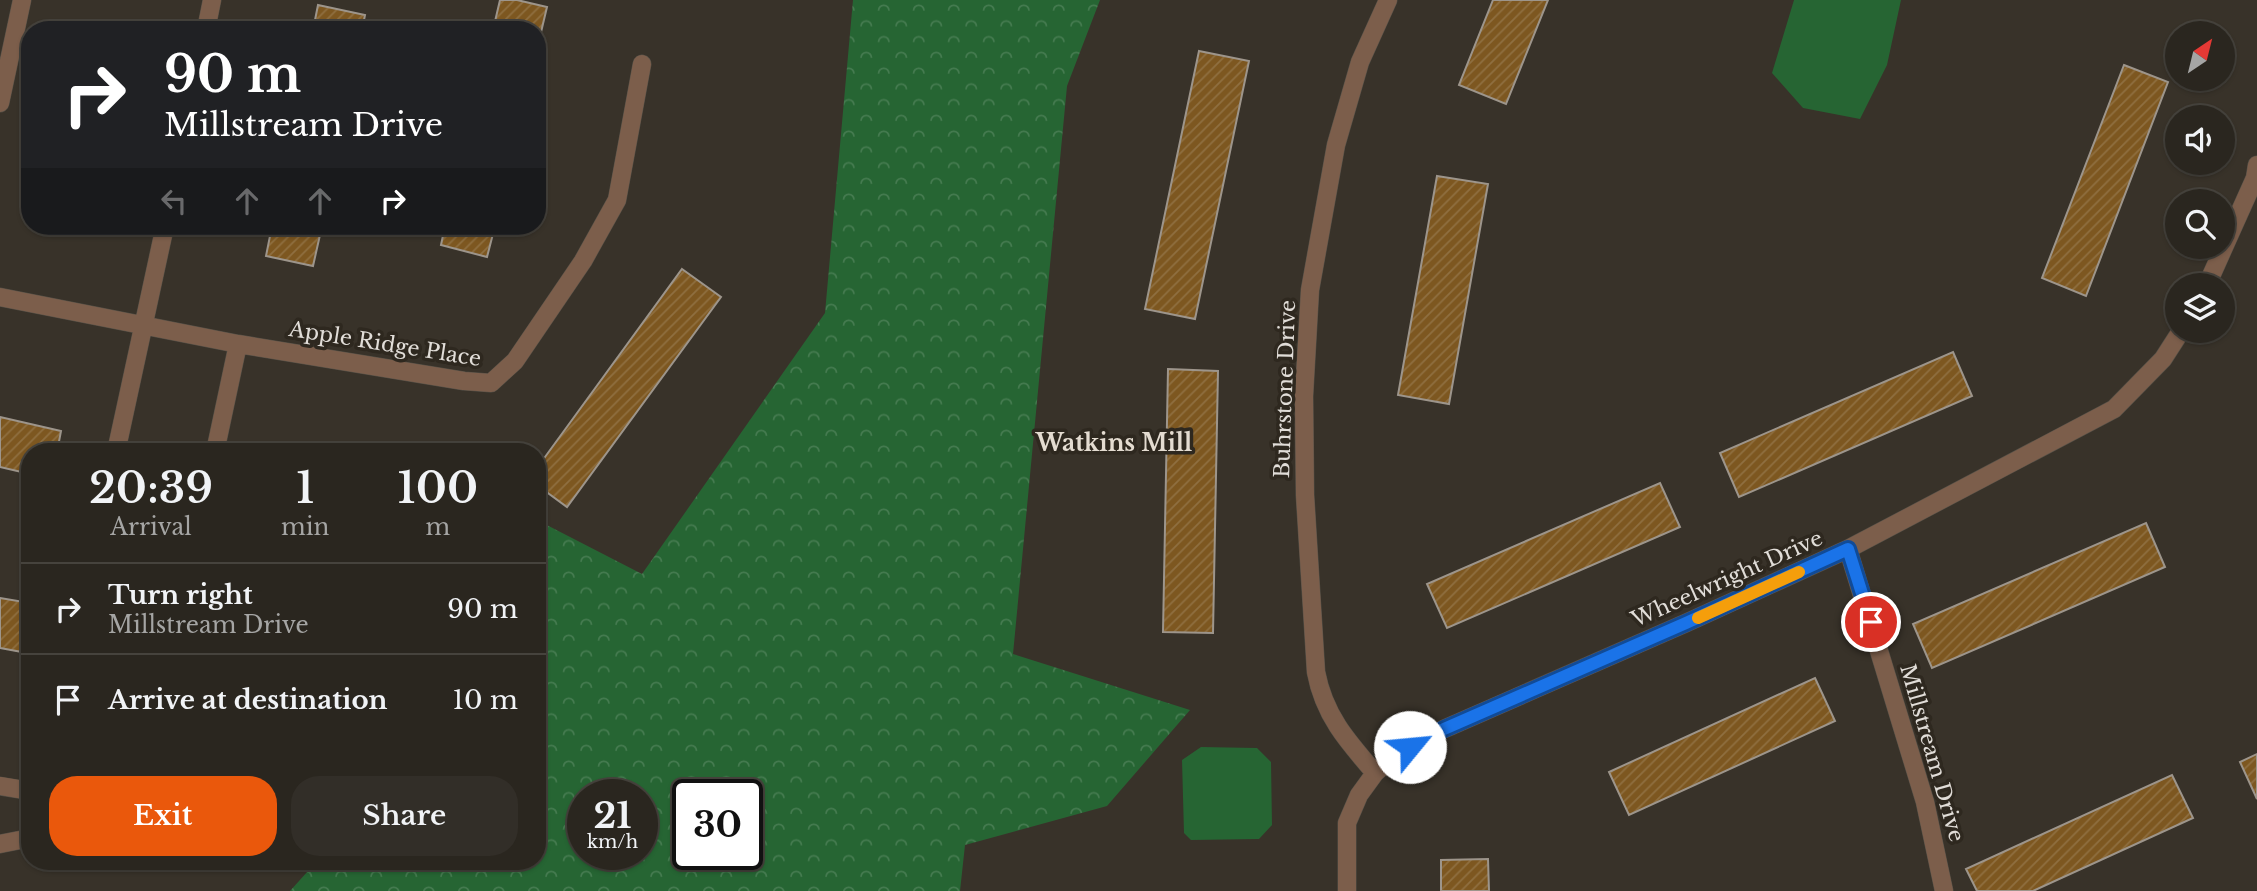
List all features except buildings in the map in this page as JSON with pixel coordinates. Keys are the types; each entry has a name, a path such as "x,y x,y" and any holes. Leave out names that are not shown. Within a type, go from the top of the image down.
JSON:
{"street":[{"path":"0,103 22,0"},
{"path":"208,21 212,0"},
{"name":"Buhrstone Drive","path":"1375,773 1341,734 1320,692 1316,672 1305,495 1304,396 1310,290 1336,145 1360,62 1388,0"},
{"name":"Apple Ridge Place","path":"0,297 238,344 464,381 491,383 515,361 583,261 617,200 642,64"},
{"path":"2212,273 2255,178 2257,165"},
{"path":"118,443 163,235"},
{"name":"Wheelwright Drive","path":"1347,891 1347,823 1359,795 1375,773 1393,757 1444,729 1699,618 1848,549 2114,409 2163,359 2173,343"},
{"path":"217,443 238,344"},
{"name":"Millstream Drive","path":"1848,549 1925,802 1944,891"},
{"path":"0,786 21,790"},
{"path":"0,844 21,840"}],"green space":[{"path":"853,0 1100,0 1067,86 1013,654 1190,710 1107,806 965,845 960,891 290,891 309,870 546,870 546,525 642,574 825,313"},
{"path":"1794,0 1901,0 1887,65 1860,119 1803,108 1772,73"},
{"path":"1201,747 1257,748 1271,762 1272,825 1259,839 1191,840 1184,833 1182,760"}],"slow traffic":[{"path":"1698,618 1799,572"}],"district":[{"name":"Watkins Mill","path":"1114,443"}],"route":[{"path":"1410,747 1444,729 1848,549 1871,622"}]}
